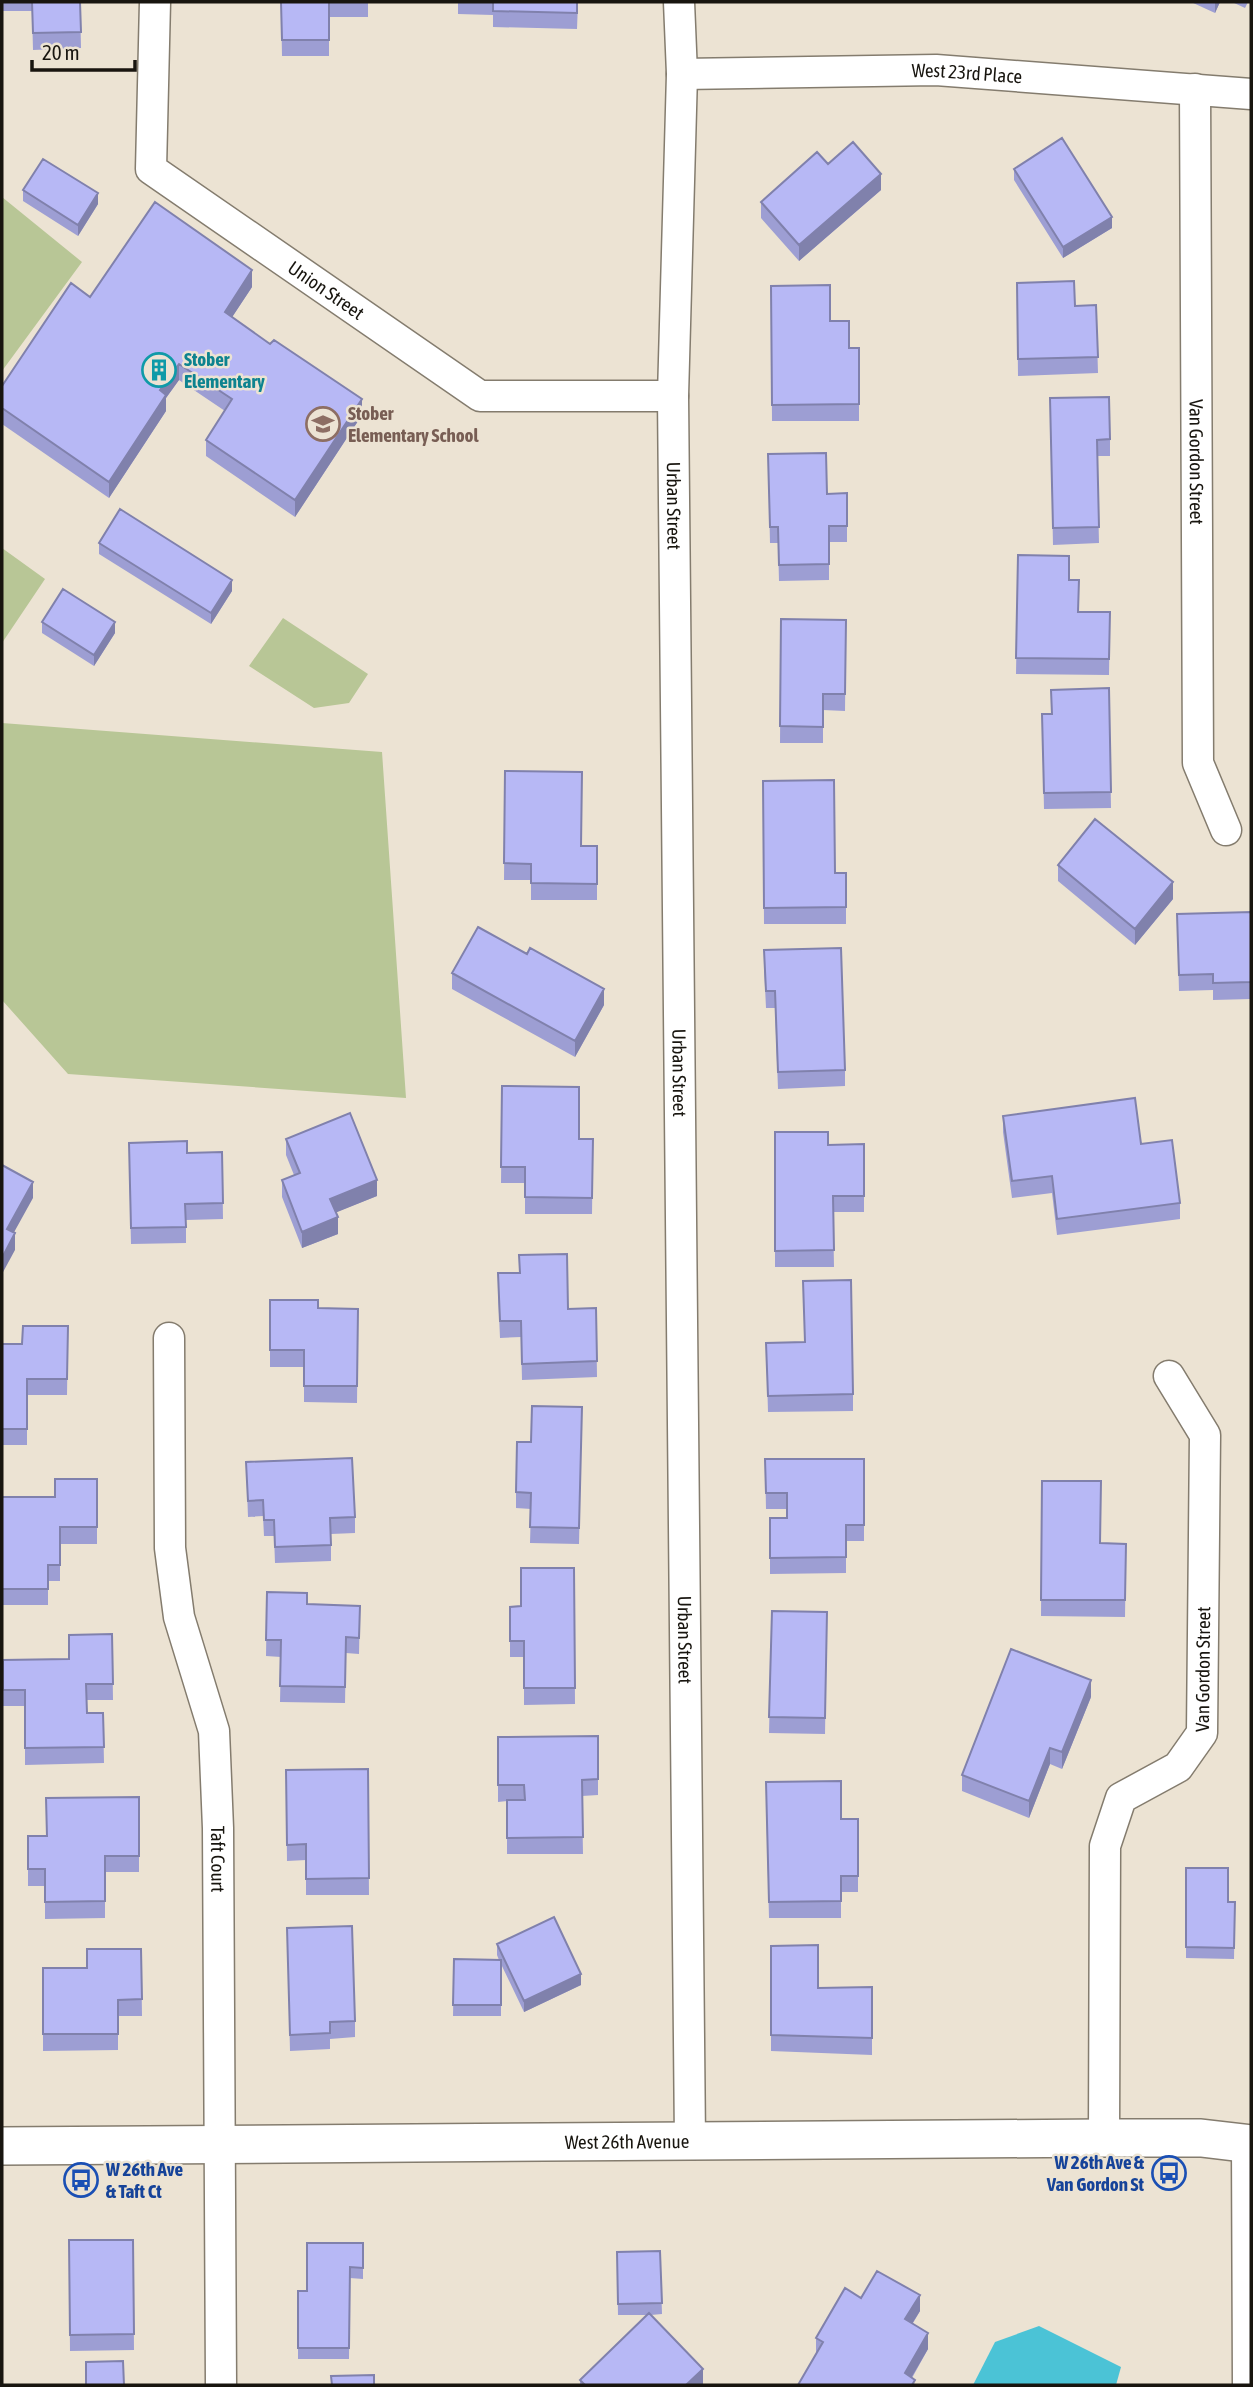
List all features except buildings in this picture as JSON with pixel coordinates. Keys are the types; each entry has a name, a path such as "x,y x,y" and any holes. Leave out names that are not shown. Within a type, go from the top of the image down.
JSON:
{"street":[{"name":"Union Street","path":"155,2 151,170 480,396 673,396"},
{"name":"Urban Street","path":"679,2 682,74 673,396 690,2143"},
{"name":"West 23rd Place","path":"682,74 936,70 1251,94"},
{"name":"Van Gordon Street","path":"1195,89 1198,763 1226,830"},
{"name":"Taft Court","path":"169,1338 170,1548 179,1617 214,1731 218,1828 220,2385"},
{"name":"Van Gordon Street","path":"1104,2138 1105,1846 1121,1798 1178,1767 1202,1732 1205,1435 1169,1376"},
{"name":"West 26th Avenue","path":"2,2146 1104,2138 1201,2138 1249,2144"},
{"path":"1248,2385 1249,2144"}],"green space":[{"path":"2,197 82,262 2,371"},
{"path":"2,548 45,579 2,643"},
{"path":"283,618 368,674 349,703 314,708 249,666"},
{"path":"2,723 382,752 406,1098 68,1074 2,1000"}],"water":[{"path":"1039,2326 1121,2367 1116,2385 973,2385 995,2342"}],"place":[{"name":"Stober Elementary","path":"159,370"},
{"name":"Stober Elementary School","path":"323,424"},
{"name":"W 26th Ave & Van Gordon St","path":"1169,2173"},
{"name":"W 26th Ave & Taft Ct","path":"81,2180"}]}
